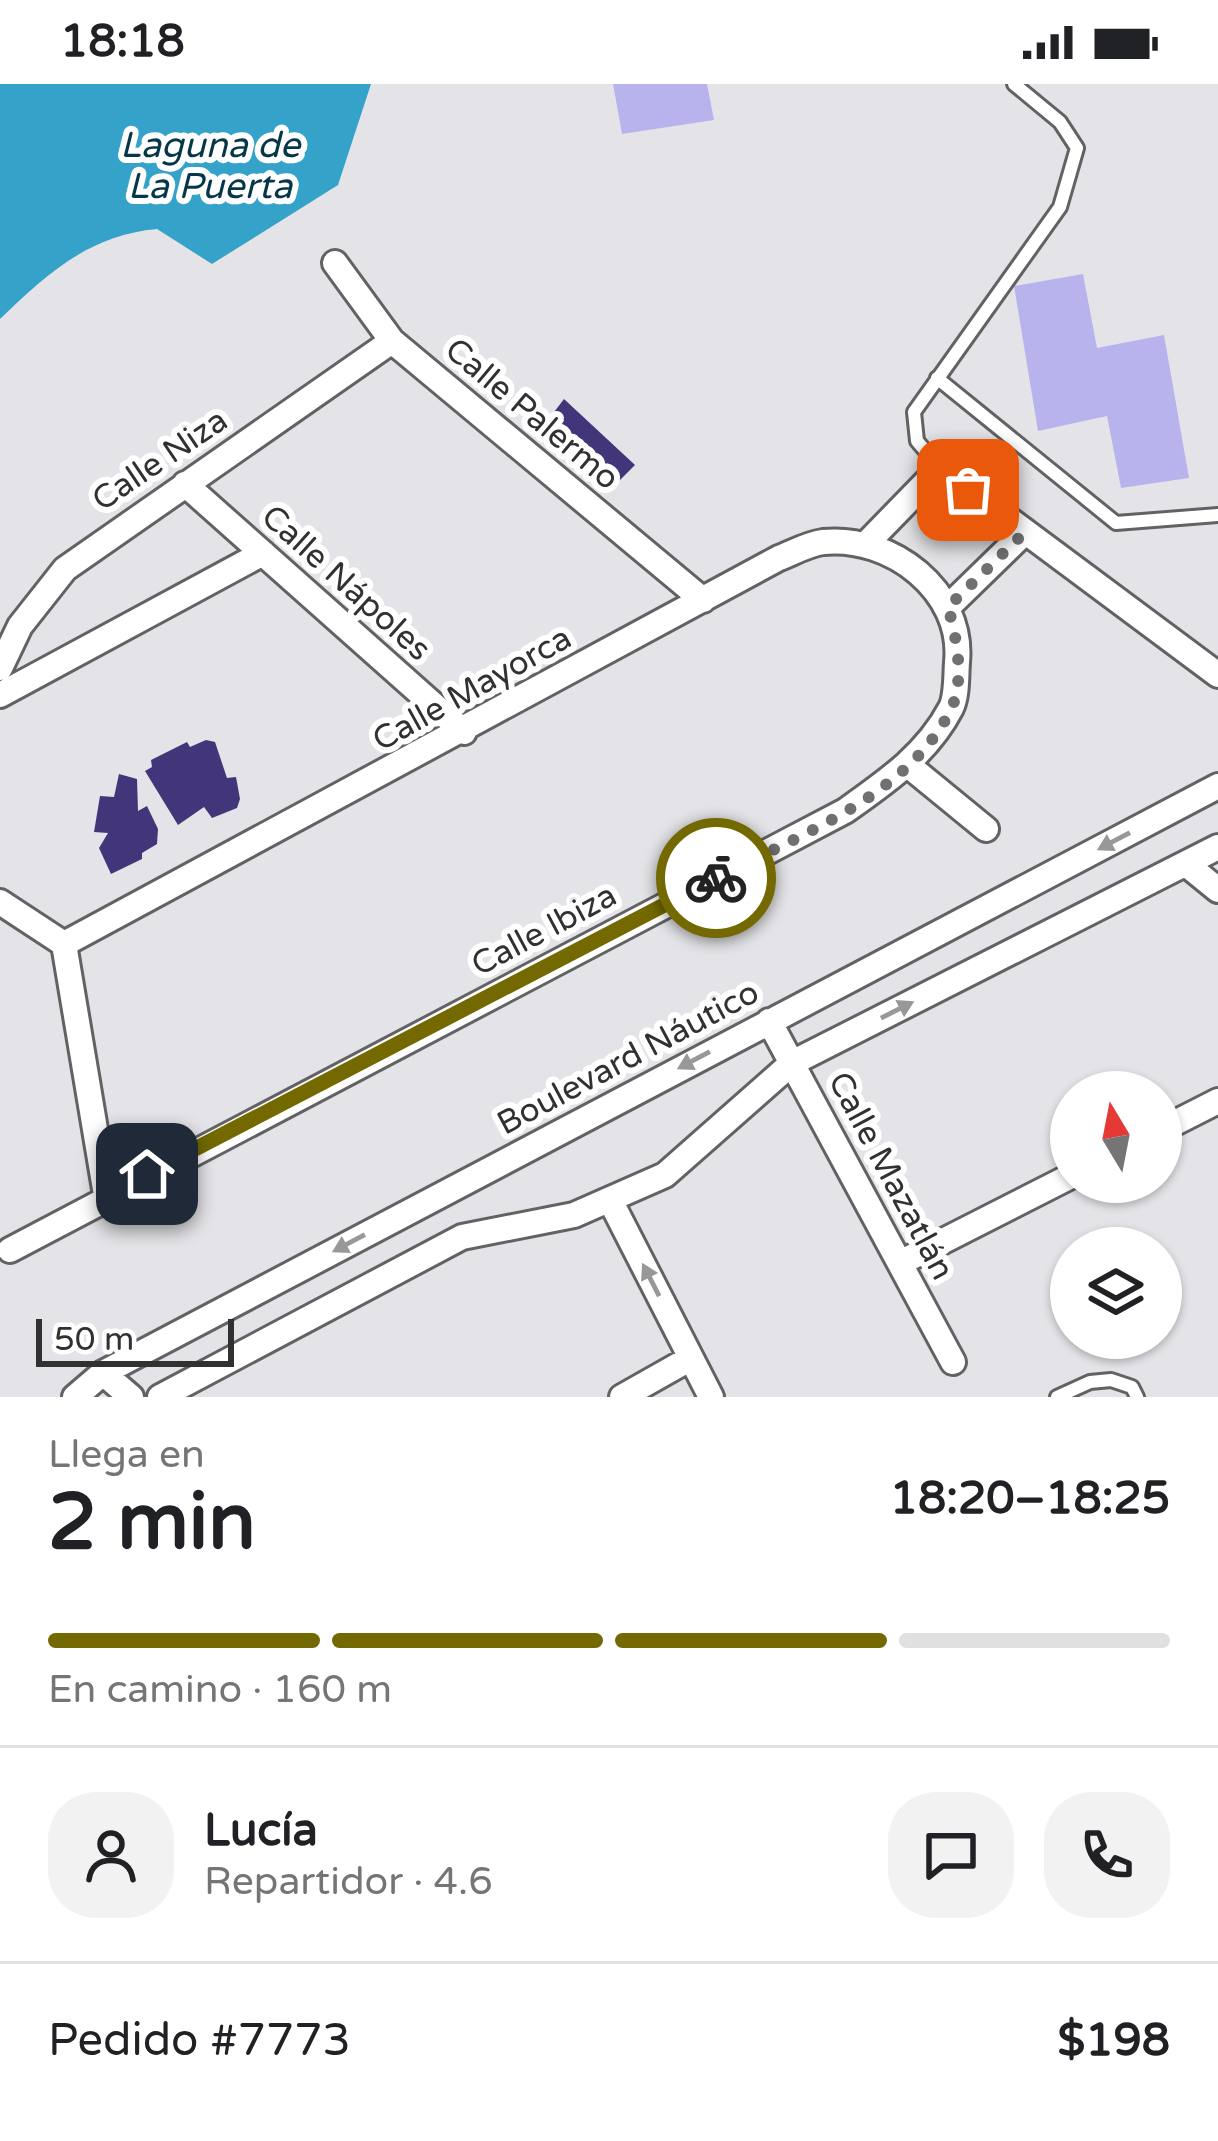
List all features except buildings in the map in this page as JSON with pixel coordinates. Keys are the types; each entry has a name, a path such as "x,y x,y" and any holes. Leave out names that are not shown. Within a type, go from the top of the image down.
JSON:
{"street":[{"name":"Calle Palermo","path":"335,263 392,341 704,600"},
{"name":"Calle Niza","path":"0,668 20,626 64,569 392,341"},
{"path":"1023,534 948,607 919,571 866,544 940,468 1218,675"},
{"name":"Calle Nápoles","path":"184,484 464,732"},
{"name":"Calle Mayorca","path":"64,944 779,558 821,542 866,544"},
{"path":"0,694 263,554"},
{"name":"Calle Ibiza","path":"10,1250 845,811 909,766 953,705 959,645 948,607"},
{"path":"909,766 986,830"},
{"name":"Boulevard Náutico","path":"75,1397 103,1372 1218,786"},
{"path":"160,1397 462,1237 611,1202 664,1175 793,1063 1218,847"},
{"path":"1186,864 1218,890"},
{"path":"0,902 64,944 106,1196"},
{"name":"Calle Mazatlán","path":"769,1021 953,1362"},
{"path":"1182,1119 1218,1101"},
{"path":"900,1263 1050,1187"},
{"path":"611,1202 712,1397"},
{"path":"622,1397 692,1358"},
{"path":"103,1372 131,1397"}],"lane":[{"path":"940,468 917,441 914,412 1060,207 1077,148 1060,122 1013,84"},
{"path":"938,378 1116,523 1218,515"},
{"path":"1057,1397 1111,1380 1132,1387 1137,1397"}],"shaded area":[{"path":"613,84 707,84 714,120 622,134"},
{"path":"1083,274 1097,348 1164,335 1189,478 1121,488 1107,416 1038,431 1014,286"}],"water":[{"name":"Laguna de La Puerta","path":"0,84 371,84 338,185 212,264 157,229 110,239 52,272 0,319"}],"way so far":[{"path":"716,878 845,811 909,766 953,705 959,645 948,607 1023,534 968,490"}],"route":[{"path":"147,1174 716,878"}]}
